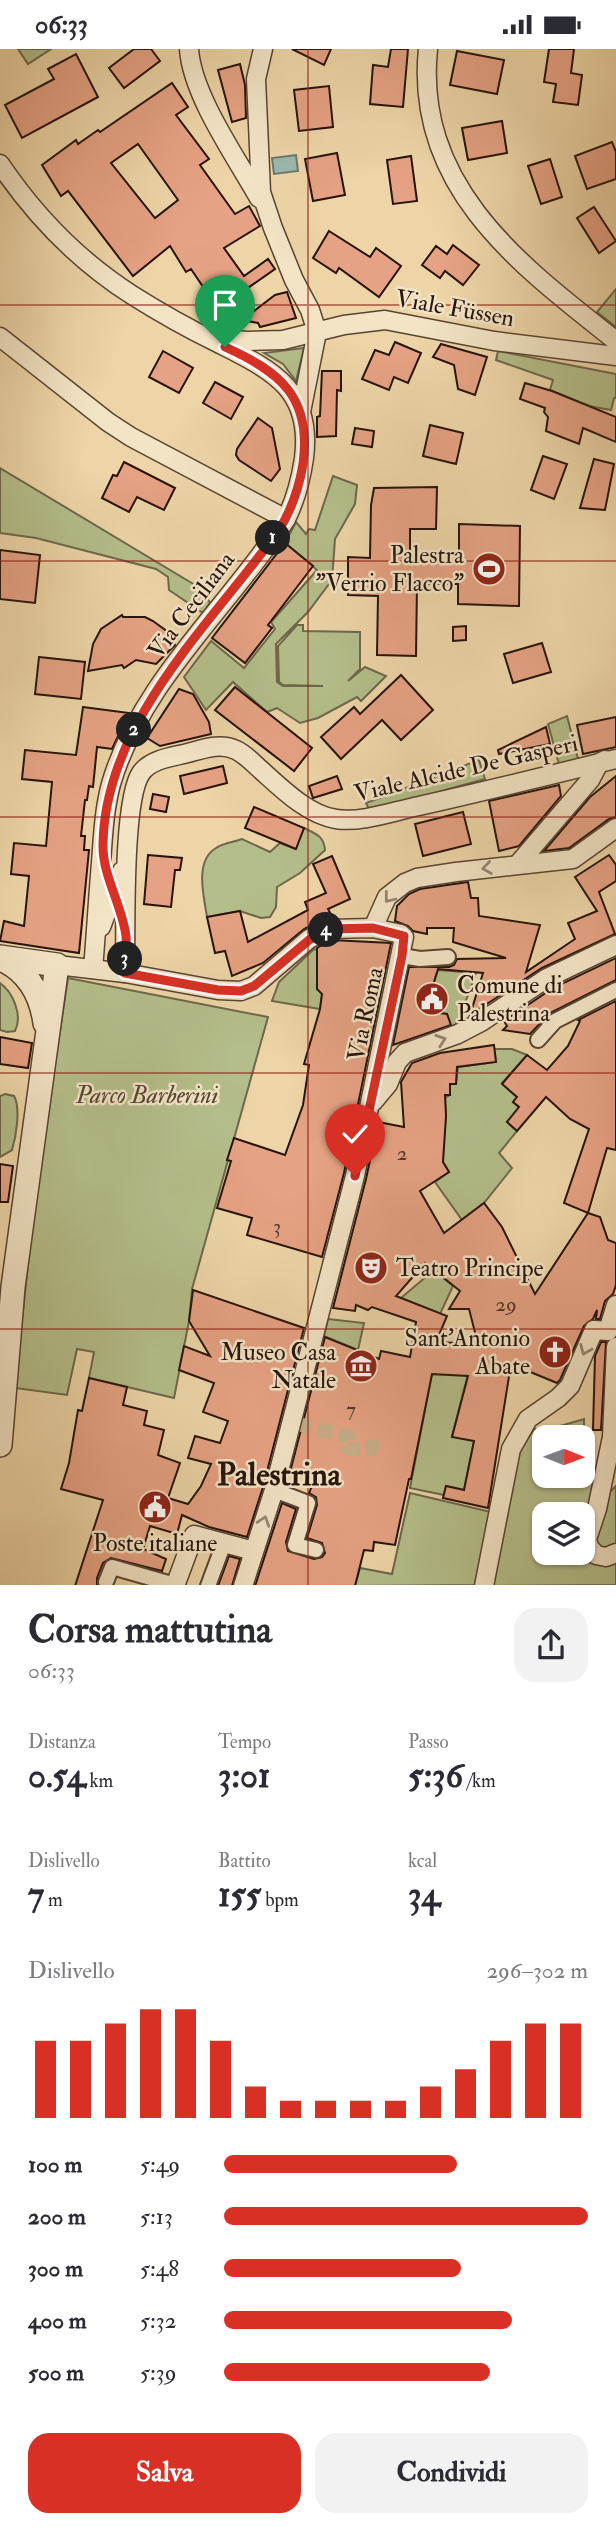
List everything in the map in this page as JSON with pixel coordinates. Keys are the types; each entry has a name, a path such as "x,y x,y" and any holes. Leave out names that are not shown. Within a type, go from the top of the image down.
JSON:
{"street":[{"path":"189,49 204,99 268,213"},
{"path":"263,49 257,79 256,113 261,192 317,332 301,412"},
{"name":"Viale Füssen","path":"428,49 428,91 433,122 443,152 463,192 488,228 516,258 544,284 616,341"},
{"name":"Via Ceciliana","path":"0,164 27,202 62,241 95,269 132,295 267,368 292,393 301,412 305,438 295,497 286,519 167,677 122,754 111,786 102,847 93,969"},
{"name":"Viale Füssen","path":"204,336 238,341 290,339 344,324 385,320 494,341 616,356"},
{"path":"0,337 119,430 286,519"},
{"name":"Viale Alcide De Gasperi","path":"128,851 131,806 142,771 160,761 203,749 222,747 236,750 308,807 328,817 343,820 370,817 494,789 610,759"},
{"path":"518,863 610,759"},
{"path":"0,958 125,973 218,990 241,991 254,986 321,931 335,928 373,928 387,897 405,883 417,878 518,863 573,859 616,828"},
{"path":"102,847 126,935"},
{"path":"95,941 128,851"},
{"path":"125,973 128,851"},
{"name":"Via Roma","path":"373,928 399,933 405,939 383,1080"},
{"path":"243,1585 295,1423 319,1309 369,1114 383,1080 411,1049 458,1034 547,978 616,945"},
{"path":"402,956 420,959 448,957"},
{"path":"0,958 21,971 35,989 43,1011 45,1047"},
{"path":"0,1445 13,1287 57,965"},
{"path":"538,1040 555,1021 616,990"},
{"path":"484,1585 512,1449 523,1424 570,1386 594,1330 608,1331 616,1305"},
{"path":"616,1347 612,1437 597,1509 587,1539 589,1547 596,1555 606,1557 616,1553"},
{"path":"274,1490 307,1503 295,1545 316,1550"},
{"path":"106,1581 112,1567 175,1585 194,1535 254,1551"},
{"path":"208,1585 224,1543"}],"green space":[{"path":"18,49 51,49 28,64"},
{"path":"616,289 616,327 597,312"},
{"path":"304,348 296,381 283,364 264,353"},
{"path":"498,351 616,374 616,398 611,410 589,406 550,390 553,380 496,360"},
{"path":"0,468 195,585 210,603 203,613 169,590 168,577 156,569 36,538 0,533"},
{"path":"333,476 357,485 355,504 335,539 332,580 308,612 276,644 277,682 283,686 323,686 283,685 279,682 278,646 297,625 303,625 303,631 360,632 360,669 348,681 365,667 386,676 361,701 357,697 318,718 300,723 277,708 267,712 233,682 206,710 184,677 211,641 244,668 275,629 271,622 317,570 285,543 296,522 306,534 309,529 315,530"},
{"path":"567,716 578,759 559,764 548,724"},
{"path":"479,760 485,779 370,811 366,803"},
{"path":"304,828 321,838 325,850 300,873 277,887 276,907 270,917 261,918 240,911 207,917 202,880 209,854 219,846 242,839 270,852 280,843 295,849"},
{"path":"314,949 317,950 322,994 320,1009 272,1001 279,982"},
{"path":"438,970 476,973 460,1017 452,1030 447,1014 424,1011 429,990 422,983 433,985"},
{"name":"Parco Barberini","path":"68,978 268,1017 192,1289 189,1321 174,1398 89,1378 94,1352 77,1349 67,1395 15,1388 35,1197"},
{"path":"0,983 9,992 15,1005 18,1018 15,1031 0,1030"},
{"path":"494,1049 512,1049 527,1055 502,1083 517,1097 513,1102 519,1107 507,1122 517,1131 499,1153 512,1168 484,1203 462,1220 435,1182 449,1172 442,1161 445,1098 450,1095 450,1084 456,1084 458,1067 496,1062"},
{"path":"0,1096 14,1096 17,1123 12,1150 0,1157"},
{"path":"434,1270 453,1286 440,1314 401,1298"},
{"path":"328,1319 364,1323 358,1350 324,1336"},
{"path":"470,1366 452,1436 474,1441 464,1490 446,1486 444,1495 410,1488 432,1374 457,1375"},
{"path":"584,1419 584,1425 564,1425"},
{"path":"532,1432 532,1488 595,1488 595,1482 609,1490 616,1486 616,1585 491,1585 517,1455"},
{"path":"410,1493 491,1512 475,1585 355,1585 360,1568 392,1574"}],"shaded area":[{"path":"296,155 298,171 274,174 272,158"}],"building":[{"path":"134,49 151,49 160,61 124,88 109,68"},
{"path":"292,49 331,49 324,65"},
{"path":"391,49 408,49 403,107 370,104 373,65 388,67"},
{"path":"549,49 574,49 571,73 582,75 578,105 553,102 556,84 544,82"},
{"path":"457,51 504,60 497,94 450,85"},
{"path":"76,54 98,97 22,138 5,105 54,79 48,69"},
{"path":"240,64 245,85 246,118 232,122 218,70"},
{"path":"172,83 188,107 176,115 209,159 200,165 235,214 249,206 260,226 224,248 244,276 268,259 275,269 218,309 191,269 186,272 170,246 133,276 68,191 61,196 42,165 76,140 78,144 98,130 100,132","holes":["138,144 178,200 155,218 111,163"]},
{"path":"329,86 333,127 299,131 294,90"},
{"path":"502,121 507,153 468,160 462,128"},
{"path":"612,142 616,152 616,179 587,189 575,156"},
{"path":"337,153 345,195 313,201 305,159"},
{"path":"411,156 417,201 393,204 387,160"},
{"path":"550,159 562,197 541,204 528,166"},
{"path":"594,207 616,241 599,253 577,218"},
{"path":"329,231 370,257 376,248 401,266 379,297 339,268 336,273 313,258"},
{"path":"453,245 479,265 463,285 445,271 440,278 422,265 436,246 447,254"},
{"path":"287,292 296,318 260,327 258,323 242,320 275,295"},
{"path":"395,342 421,353 408,383 394,377 389,390 362,379 375,350 389,355"},
{"path":"441,344 487,357 475,395 458,389 454,365 433,357"},
{"path":"163,351 193,368 179,393 149,377"},
{"path":"322,371 341,371 341,391 337,390 336,436 317,437"},
{"path":"215,382 243,397 231,419 203,403"},
{"path":"525,383 616,417 616,442 583,428 579,444 546,431 548,417 544,412 545,408 520,399"},
{"path":"258,418 272,428 280,469 271,481 239,460 236,455 237,449"},
{"path":"430,425 463,433 456,464 423,456"},
{"path":"355,428 374,431 372,447 352,444"},
{"path":"543,456 567,464 554,499 531,490"},
{"path":"594,459 614,464 605,510 580,508"},
{"path":"124,462 175,488 164,510 137,497 129,512 102,498 113,475 117,476"},
{"path":"437,487 436,529 410,529 410,560 459,561 459,524 520,526 519,606 458,604 458,584 417,584 416,656 377,655 378,596 348,595 348,557 370,558 374,488"},
{"path":"285,543 313,566 268,625 272,628 245,663 212,638"},
{"path":"0,550 40,555 35,603 0,599"},
{"path":"122,615 145,617 153,621 168,632 175,645 156,664 136,660 124,668 122,665 88,671 93,644 101,629"},
{"path":"466,626 466,640 453,641 453,627"},
{"path":"542,643 551,672 513,683 504,654"},
{"path":"39,657 85,662 81,699 35,694"},
{"path":"401,675 433,710 401,740 382,720 341,759 321,737 354,707 360,714"},
{"path":"235,687 312,748 294,771 215,710"},
{"path":"179,689 193,694 209,722 211,734 160,746 147,738"},
{"path":"83,707 129,713 112,749 97,747 93,787 89,786 85,800 81,836 85,836 84,850 89,850 79,953 0,941 4,921 24,926 29,876 11,874 14,843 46,846 52,782 22,779 25,750 76,755"},
{"path":"616,717 616,747 583,754 577,725"},
{"path":"546,727 550,744 499,754 498,750"},
{"path":"223,766 227,783 184,794 180,776"},
{"path":"337,776 342,789 313,798 309,786"},
{"path":"616,776 616,817 609,819 569,848 544,851 590,797"},
{"path":"559,785 561,796 519,846 499,851 489,801"},
{"path":"153,794 169,797 166,812 150,809"},
{"path":"254,807 304,828 296,849 245,828"},
{"path":"463,812 471,844 423,856 415,824"},
{"path":"148,855 182,858 180,870 175,870 171,907 144,904"},
{"path":"609,855 616,865 616,881 599,892 615,934 542,968 470,1015 483,973 438,969 433,985 430,985 424,1011 447,1014 451,1025 393,1045 409,967 449,967 454,965 457,959 506,958 453,942 454,928 427,928 427,934 413,931 395,921 397,906 409,894 420,889 468,882 471,898 478,898 479,916 540,925 526,972 575,939 568,923 597,911 575,877"},
{"path":"332,856 350,899 328,909 333,918 324,919 304,929 263,963 232,976 225,951 215,953 207,917 240,911 248,942 308,910 305,902 326,893 313,864"},
{"path":"331,940 391,943 344,1173 322,1257 247,1235 252,1218 217,1208 231,1161 227,1160 234,1138 285,1155 303,1105 309,1065 304,1064 320,1009 322,994 317,989 317,948"},
{"path":"616,958 616,980 550,1013 530,1034 503,1030 507,1026 504,1021 553,988"},
{"path":"616,1001 616,1150 607,1148 588,1213 564,1203 589,1129 570,1119 546,1097 517,1131 507,1122 519,1107 513,1102 517,1097 502,1084 527,1055 547,1070 568,1046 580,1021 578,1020"},
{"path":"0,1037 32,1043 28,1068 0,1064"},
{"path":"494,1045 496,1062 457,1067 456,1084 450,1084 450,1095 445,1095 443,1162 449,1172 420,1191 444,1233 484,1203 502,1227 535,1294 588,1213 600,1217 608,1240 616,1243 616,1285 613,1294 605,1301 600,1319 596,1319 597,1310 593,1319 584,1326 557,1383 511,1364 488,1508 443,1498 446,1486 464,1490 474,1441 452,1437 468,1376 432,1374 395,1545 374,1542 373,1551 364,1550 355,1585 255,1585 282,1503 296,1509 286,1542 288,1551 314,1559 325,1553 322,1543 307,1538 317,1505 316,1497 309,1493 315,1479 290,1472 325,1337 379,1359 381,1351 410,1357 416,1322 372,1307 368,1310 356,1305 355,1311 333,1308 378,1122 404,1127 401,1082 412,1063 440,1053","holes":["425,1263 460,1291 449,1309 469,1309 478,1344 436,1342 447,1316 396,1296"]},
{"path":"0,1164 13,1166 8,1202 0,1202"},
{"path":"193,1290 304,1328 263,1487 247,1537 209,1527 182,1515 177,1534 150,1526 143,1549 166,1559 162,1571 111,1558 103,1563 97,1585 75,1585 103,1500 61,1489 69,1463 78,1410 82,1411 89,1378 127,1387 123,1405 147,1411 144,1425 164,1430 158,1455 180,1463 168,1498 188,1504 201,1486 211,1464 188,1458 195,1436 220,1443 228,1421 203,1412 214,1383 179,1370 184,1346 210,1356 189,1321"},
{"path":"601,1342 606,1342 601,1430 595,1430 593,1425 595,1356"},
{"path":"229,1556 240,1559 232,1585 218,1585"}],"tunnel":[{"path":"298,1424 350,1437 349,1449 372,1449 372,1438"}],"place":[{"name":"Palestra \"Verrio Flacco\"","path":"489,569"},
{"name":"Comune di Palestrina","path":"432,999"},
{"name":"Teatro Principe","path":"371,1268"},
{"name":"Sant'Antonio Abate","path":"555,1352"},
{"name":"Museo Casa Natale","path":"361,1366"},
{"name":"Poste italiane","path":"155,1507"}],"district":[{"name":"Palestrina","path":"279,1474"}],"route":[{"path":"225,347 267,368 296,400 303,419 305,438 299,485 291,509 279,530 167,677 135,729 111,786 102,847 126,935 125,973 218,990 241,991 254,986 321,931 335,928 373,928 404,936 405,942 355,1176"}]}
